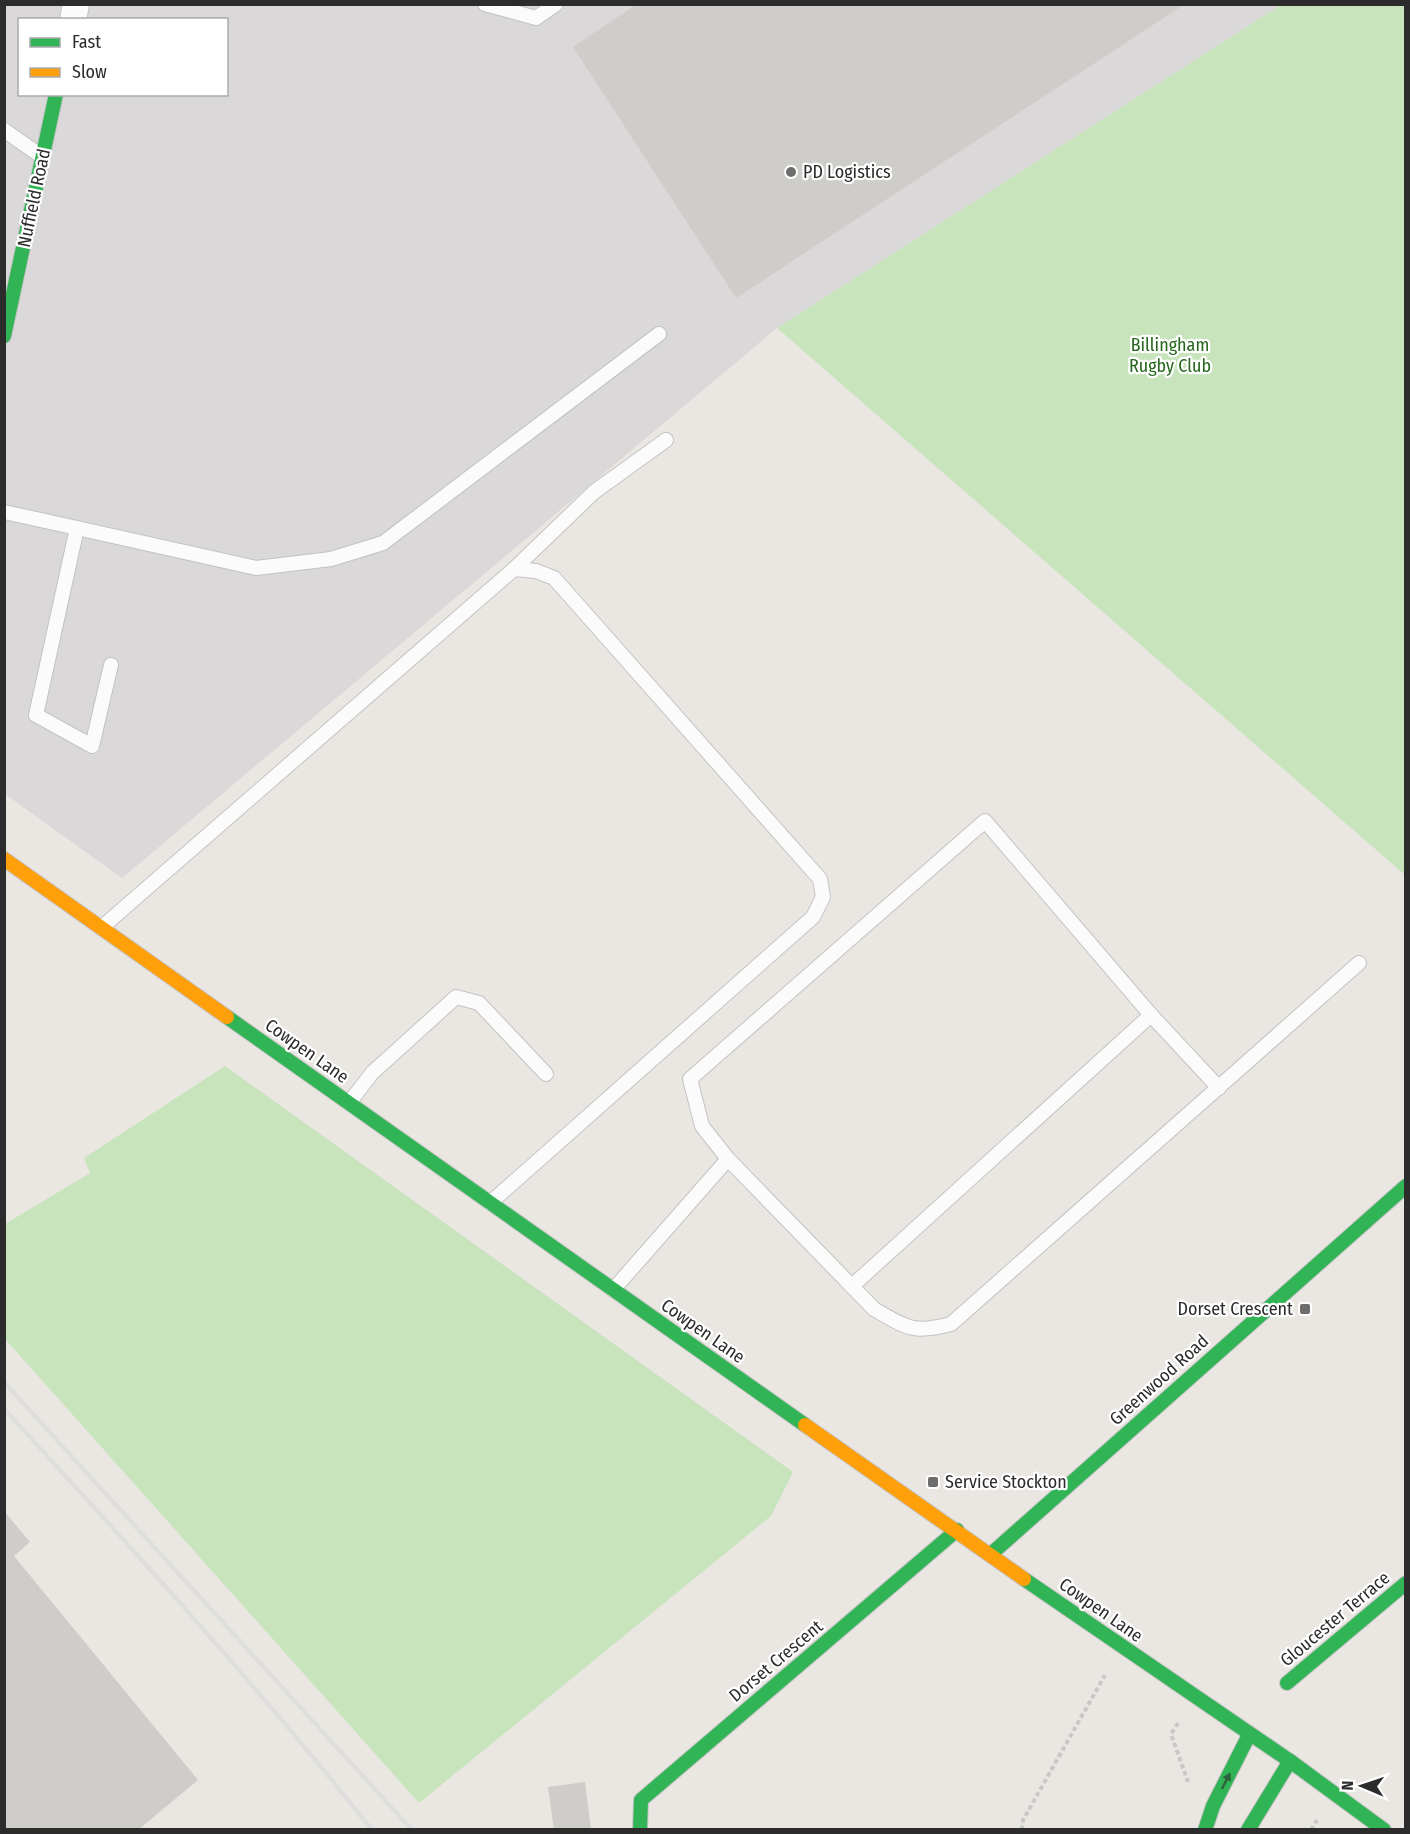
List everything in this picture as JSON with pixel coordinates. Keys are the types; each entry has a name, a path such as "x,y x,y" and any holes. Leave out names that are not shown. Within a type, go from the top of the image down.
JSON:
{"street":[{"name":"Nuffield Road","path":"4,336 56,96"},
{"name":"Cowpen Lane","path":"4,859 1120,1647 1290,1761 1384,1830"},
{"name":"Greenwood Road","path":"991,1554 1406,1186"},
{"name":"Dorset Crescent","path":"640,1830 641,1800 957,1530"},
{"name":"Gloucester Terrace","path":"1287,1683 1406,1583"},
{"path":"1205,1830 1213,1806 1249,1734"},
{"path":"1248,1830 1290,1761"}],"lane":[{"path":"485,4 536,18 556,4"},
{"path":"4,130 43,157"},
{"path":"4,513 256,568 331,559 383,543 659,334"},
{"path":"101,928 514,569 594,492 666,440"},
{"path":"77,528 36,715 92,746 111,664"},
{"path":"490,1203 813,917 823,897 820,879 554,578 536,571 514,569"},
{"path":"1219,1088 1152,1015 985,821 690,1079 702,1126 728,1159 874,1309 902,1326 924,1331 951,1324 1219,1088 1359,963"},
{"path":"349,1103 372,1073 456,997 479,1003 546,1074"},
{"path":"852,1286 1152,1015"},
{"path":"613,1290 728,1159"}],"path":[{"path":"1022,1830 1023,1820 1120,1647"}],"shaded area":[{"path":"5,5 1281,5 777,328 122,878 5,794"}],"green space":[{"name":"Billingham Rugby Club","path":"1281,5 1405,5 1405,875 777,328"},
{"path":"225,1066 793,1472 771,1516 419,1803 5,1339 5,1224 90,1173 84,1158"}],"building":[{"name":"PD Logistics","path":"637,4 1185,4 736,298 573,47"},
{"path":"4,1511 30,1542 14,1556 198,1780 138,1830 4,1830"},
{"path":"585,1782 591,1830 554,1830 548,1787"}],"railway":[{"path":"4,1382 412,1830"},
{"path":"4,1409 238,1669 372,1830"}],"traffic: fast":[{"path":"4,336 56,96"},
{"path":"227,1017 805,1425"},
{"path":"991,1554 1406,1186"},
{"path":"640,1830 641,1800 957,1530"},
{"path":"1024,1579 1290,1761 1384,1830"},
{"path":"1287,1683 1406,1583"},
{"path":"1205,1830 1213,1806 1249,1735"},
{"path":"1248,1830 1290,1761"}],"traffic: slow":[{"path":"4,859 227,1017"},
{"path":"805,1425 1024,1579"}],"place":[{"name":"PD Logistics","path":"791,172"},
{"name":"Dorset Crescent","path":"1305,1309"},
{"name":"Service Stockton","path":"933,1482"}]}
